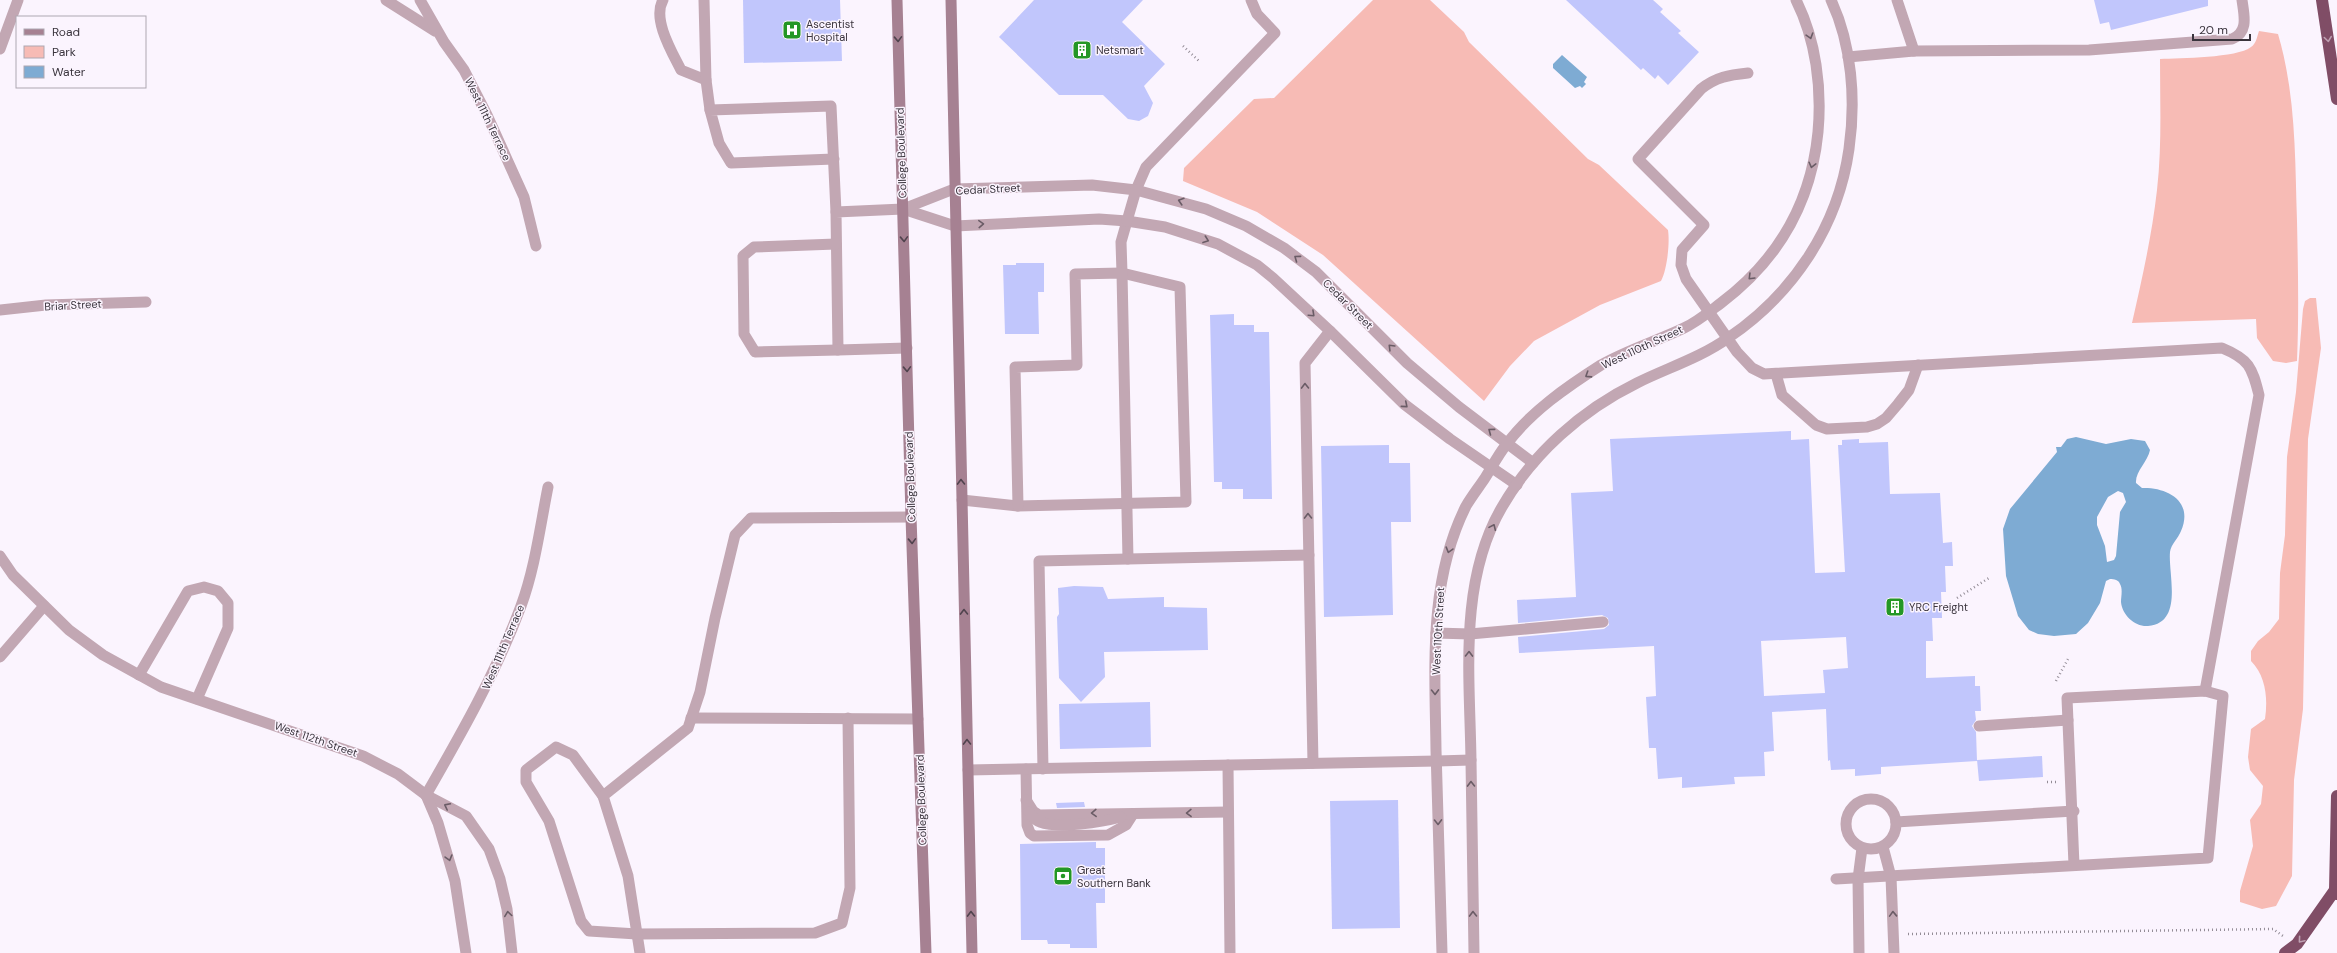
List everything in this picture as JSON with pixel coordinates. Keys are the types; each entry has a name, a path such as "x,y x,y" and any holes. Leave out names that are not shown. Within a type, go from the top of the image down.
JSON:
{"highway":[{"path":"2322,0 2337,99"},
{"path":"2285,953 2297,944 2336,892 2337,796"}],"main road":[{"name":"College Boulevard","path":"897,0 911,516 926,953"},
{"path":"951,0 972,953"}],"street":[{"path":"1,43 18,0"},
{"path":"386,0 412,15 440,35"},
{"name":"West 111th Terrace","path":"420,0 440,35 464,70 487,115 524,197 536,246"},
{"path":"663,0 659,7 663,34 681,70 706,80"},
{"path":"704,0 706,80 710,110 719,143 731,163 834,160"},
{"path":"1128,559 1128,504 1121,242 1136,190 1146,167 1275,33 1257,14 1251,0"},
{"name":"West 110th Street","path":"1442,953 1437,761 1436,633 1438,592 1450,546 1467,505 1507,443 1544,406 1604,364 1686,327 1709,312 1742,288 1765,264 1784,237 1798,211 1813,162 1819,115 1818,73 1811,40 1796,0"},
{"path":"1474,953 1470,634 1474,590 1485,545 1502,507 1517,485 1533,463 1560,435 1608,399 1638,382 1700,356 1728,339 1780,296 1810,256 1829,219 1843,179 1851,135 1852,102 1848,57 1836,11 1831,0"},
{"path":"1897,0 1914,51"},
{"path":"1848,57 1914,51 2089,50 2232,39 2239,36 2244,28 2242,0"},
{"path":"1748,73 1723,76 1712,80 1701,89 1638,159 1704,225 1682,250 1680,265 1686,279 1709,312 1728,339 1752,368 1764,374 1776,374 2201,348 2222,348 2239,355 2254,372 2259,395 2205,691"},
{"path":"710,110 831,106 836,212 838,350"},
{"name":"Cedar Street","path":"903,209 954,189 1092,185 1136,190 1206,209 1246,226 1284,248 1316,272 1407,363 1533,463"},
{"path":"836,212 903,209 955,226 1099,219 1127,221 1165,227 1218,244 1257,265 1288,290 1404,404 1491,468 1517,485"},
{"path":"836,244 754,247 743,256 744,334 755,352 907,348"},
{"path":"962,500 1018,506 1186,502 1180,287 1122,273 1075,274 1078,365 1015,367 1018,506"},
{"name":"Briar Street","path":"0,310 46,305 146,302"},
{"path":"1313,763 1305,363 1330,331"},
{"path":"1776,374 1782,395 1816,425 1827,429 1867,427 1877,424 1886,418 1898,404 1909,390 1918,365"},
{"name":"West 111th Terrace","path":"426,795 475,711 521,605 534,556 548,487"},
{"path":"603,796 688,728 700,692 714,618 734,535 751,518 911,516"},
{"path":"1043,769 1039,561 1309,555"},
{"name":"West 112th Street","path":"0,556 13,575 75,634 103,654 139,675 161,687 364,756 398,774 426,795 466,816 489,849 500,879 507,908 512,953"},
{"path":"139,675 188,592 204,587 218,591 228,603 228,628 197,699"},
{"path":"0,657 44,606"},
{"path":"1436,633 1470,634 1603,622"},
{"path":"1836,879 1891,878 2074,865 2208,858 2223,696 2205,691 2067,698 2074,810 2074,865"},
{"path":"691,718 918,719"},
{"path":"640,953 637,934 628,876 603,796 573,755 556,747 526,770 526,782 549,821 581,921 589,931 637,934 815,933 842,923 850,888 848,718"},
{"path":"1979,726 2068,720"},
{"path":"968,770 1471,760"},
{"path":"1228,765 1230,953"},
{"path":"1026,769 1027,825 1030,833 1034,836 1108,836 1126,825 1133,814"},
{"name":"West 112th Street","path":"426,795 438,823 455,881 466,953"},
{"path":"1871,798 1879,800 1892,811 1896,822 1894,835 1883,847 1875,850 1862,848 1852,842 1845,827 1849,810 1855,804 1871,798"},
{"path":"1027,806 1039,814 1228,812"},
{"path":"1896,822 2074,810"},
{"path":"1883,847 1891,878 1894,953"},
{"path":"1859,953 1858,879 1862,848"}],"path":[{"path":"1183,46 1200,62"},
{"path":"1957,598 1989,578"},
{"path":"2056,681 2068,659"},
{"path":"2046,782 2058,782"},
{"path":"1904,934 2273,929 2278,932"}],"green space":[{"path":"1373,0 1430,0 1464,32 1469,42 1588,159 1599,165 1668,230 1668,256 1661,281 1600,305 1534,341 1510,366 1484,401 1323,255 1257,212 1183,181 1184,168 1254,99 1274,98"},
{"path":"2259,31 2278,34 2288,80 2294,127 2298,256 2298,343 2297,361 2286,363 2273,361 2257,338 2256,319 2132,323 2150,240 2159,174 2160,59 2208,57 2244,51 2254,44"},
{"path":"2310,298 2316,298 2321,348 2308,439 2303,709 2294,780 2292,876 2276,906 2262,909 2240,902 2240,891 2253,846 2250,820 2261,804 2263,786 2250,770 2248,757 2251,729 2265,719 2266,704 2265,688 2260,674 2251,661 2251,651 2258,641 2269,632 2279,619 2280,573 2285,535 2287,457 2296,392 2303,309 2305,301"}],"water":[{"path":"1562,55 1587,77 1584,82 1586,84 1582,88 1580,86 1575,88 1553,68 1553,64"},
{"path":"2076,437 2106,444 2131,439 2145,441 2150,450 2137,475 2136,483 2142,488 2151,488 2169,493 2181,504 2184,511 2184,520 2181,531 2170,552 2172,596 2170,607 2166,616 2159,623 2143,626 2130,619 2122,607 2122,593 2119,582 2112,579 2106,581 2100,603 2088,623 2076,634 2054,636 2038,634 2029,630 2018,616 2006,576 2003,529 2010,509 2057,452 2056,447 2061,447 2067,439","holes":["2118,491 2123,493 2126,502 2120,512 2116,556 2114,560 2107,562 2105,546 2097,525 2097,517 2108,497"]}],"building":[{"name":"Ascentist Hospital","path":"743,0 840,0 842,61 744,63"},
{"name":"Netsmart","path":"1034,0 1143,0 1122,22 1165,64 1144,86 1153,103 1148,116 1139,121 1128,119 1103,95 1059,95 999,37"},
{"path":"1566,0 1653,0 1663,9 1660,12 1681,31 1678,33 1699,52 1668,85 1658,75 1655,79 1643,68 1641,70"},
{"path":"2094,0 2208,0 2208,6 2111,30 2109,22 2100,24"},
{"path":"1016,263 1044,263 1044,292 1038,292 1039,334 1005,334 1003,265 1016,265"},
{"path":"1234,314 1234,325 1254,325 1254,332 1269,332 1272,499 1243,499 1243,489 1222,489 1222,482 1214,482 1210,315"},
{"path":"1791,431 1791,440 1809,439 1815,573 1845,572 1838,445 1842,445 1842,440 1859,439 1859,443 1888,442 1890,494 1940,493 1943,543 1952,542 1953,566 1945,566 1946,592 1941,592 1942,618 1932,618 1933,641 1926,641 1926,678 1975,676 1975,686 1980,686 1981,711 1975,711 1976,720 1972,726 1976,732 1977,761 1881,767 1881,774 1855,776 1855,769 1831,770 1830,760 1828,761 1826,709 1772,712 1774,751 1764,752 1765,776 1734,777 1735,784 1682,788 1682,777 1658,779 1656,748 1649,748 1646,697 1656,696 1654,646 1519,653 1518,637 1604,629 1609,625 1608,618 1602,615 1518,623 1517,600 1576,597 1571,493 1613,491 1610,439","holes":["1846,637 1848,668 1823,670 1825,693 1764,696 1761,641"]},
{"path":"1389,445 1389,463 1410,463 1411,522 1391,522 1393,615 1324,617 1321,446"},
{"path":"1074,586 1103,587 1108,599 1164,597 1164,607 1207,608 1208,650 1104,652 1105,677 1081,702 1059,678 1057,617 1059,614 1058,588"},
{"path":"1150,702 1151,747 1060,749 1059,704"},
{"path":"2042,756 2043,777 1979,781 1977,760"},
{"path":"1398,800 1400,928 1332,929 1330,801"},
{"path":"1084,802 1085,807 1057,808 1056,803"},
{"name":"Great Southern Bank","path":"1096,842 1096,848 1105,848 1105,903 1096,903 1097,948 1070,948 1070,944 1048,944 1047,940 1021,940 1020,844"}],"place":[{"name":"Ascentist Hospital","path":"792,30"},
{"name":"Netsmart","path":"1082,50"},
{"name":"YRC Freight","path":"1895,607"},
{"name":"Great Southern Bank","path":"1063,876"}]}
